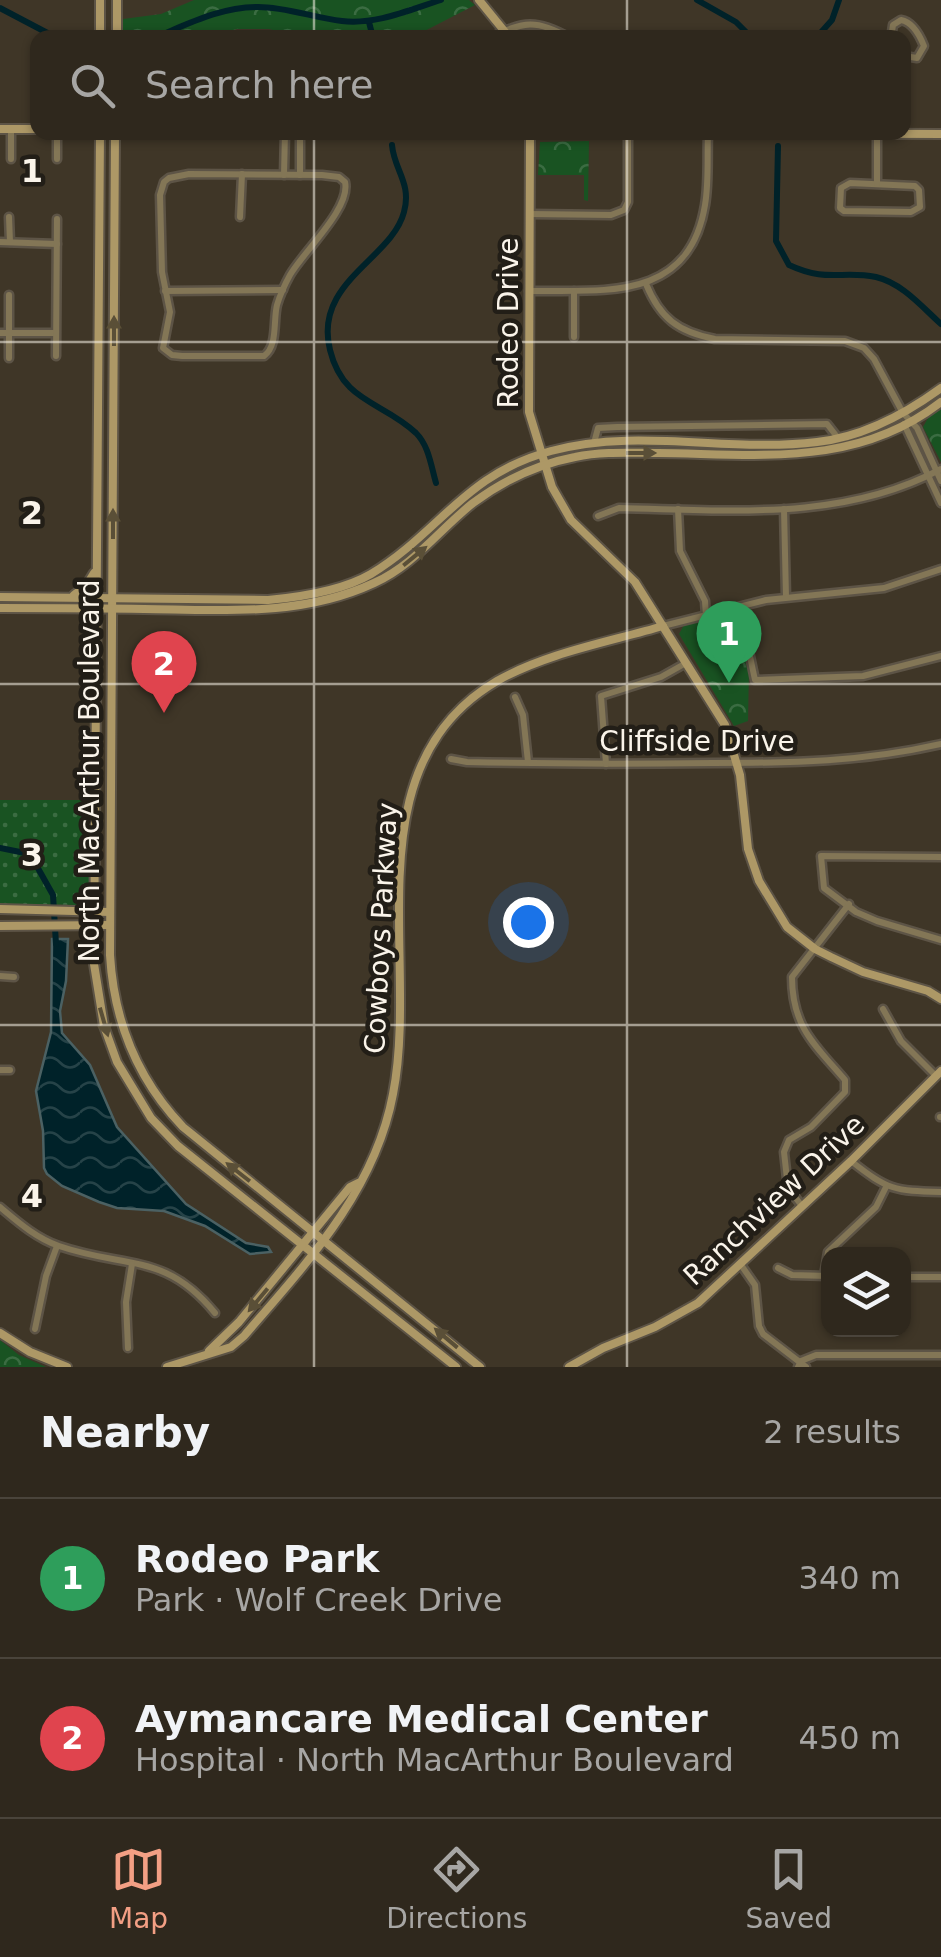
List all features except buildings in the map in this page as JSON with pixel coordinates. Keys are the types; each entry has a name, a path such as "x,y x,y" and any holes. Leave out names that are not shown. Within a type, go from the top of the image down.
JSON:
{"main road":[{"path":"100,0 100,30"},
{"path":"117,0 117,30"},
{"path":"480,1 505,30"},
{"path":"0,128 30,129"},
{"path":"911,134 941,134"},
{"name":"North MacArthur Boulevard","path":"100,140 95,926 96,983 104,1026 139,1100 178,1146 456,1367"},
{"name":"North MacArthur Boulevard","path":"115,140 110,925 111,978 128,1044 146,1082 183,1128 480,1367"},
{"name":"Rodeo Drive","path":"530,140 529,412 552,488 571,520 634,582 725,725 737,763 748,849 758,881 788,927 815,950 863,972 928,991 941,999"},
{"path":"363,583 465,494 500,471 541,454 594,443 793,443 838,438 875,426 941,388"},
{"path":"0,608 250,604 363,583 410,561 472,504 512,478 544,464 598,454 820,453 864,443 904,426 941,402"},
{"path":"672,441 672,454"},
{"path":"792,454 793,443"},
{"path":"72,596 86,586 96,569"},
{"path":"0,597 112,597 250,604"},
{"name":"Cowboys Parkway","path":"167,1367 231,1347 244,1336 353,1200 383,1134 398,1058 403,826 409,792 420,765 454,715 499,680 542,662 663,626"},
{"path":"96,752 111,752"},
{"path":"0,909 110,912"},
{"path":"0,926 110,925"},
{"name":"Ranchview Drive","path":"569,1367 682,1313 741,1265 938,1073"},
{"name":"Cowboys Parkway","path":"208,1352 239,1322 358,1183"},
{"path":"0,1333 30,1352 68,1367"}],"street":[{"path":"892,30 901,20 914,29 924,46 922,54 911,57"},
{"path":"515,30 526,23 542,23 555,30"},
{"path":"11,129 11,158"},
{"path":"58,140 58,159"},
{"path":"284,140 284,175"},
{"path":"300,140 300,175"},
{"path":"530,214 611,214 624,210 628,202 628,140"},
{"path":"530,291 612,290 646,284 674,266 689,248 705,206 708,140"},
{"path":"876,183 877,140"},
{"path":"240,216 242,174"},
{"path":"182,175 284,175 340,177 346,188 345,198 283,290 277,304 272,349 262,356 172,355 163,348 170,312 165,292 160,207 164,182 182,175"},
{"path":"876,183 915,186 919,190 920,208 911,212 840,208 844,184 876,183"},
{"path":"9,217 10,242"},
{"path":"56,356 57,219"},
{"path":"0,242 57,244"},
{"path":"646,284 661,314 671,324 696,336 845,340 858,345 874,359 903,412 913,421 941,481"},
{"path":"165,292 283,290"},
{"path":"574,290 574,336"},
{"path":"8,295 4,333 9,358"},
{"path":"4,333 56,334"},
{"path":"903,412 904,426 941,502"},
{"path":"594,443 598,428 617,426 827,424 838,438"},
{"path":"598,516 619,508 784,509 851,502 884,494 939,470"},
{"path":"678,509 680,550 705,601 706,616"},
{"path":"784,509 786,597"},
{"name":"Cowboys Parkway","path":"663,626 786,597 861,592 916,579 941,568"},
{"path":"740,609 754,680 863,676 941,656"},
{"path":"606,764 601,696 660,678 686,664"},
{"path":"516,698 523,715 528,762"},
{"name":"Cliffside Drive","path":"452,758 467,762 606,764 859,760 941,744"},
{"path":"941,857 821,856 824,888 856,912 941,940"},
{"path":"802,1206 788,1188 784,1152 789,1140 811,1127 845,1092 845,1080 796,1017 792,978 849,904"},
{"path":"0,976 14,977"},
{"path":"883,1009 902,1041 938,1073"},
{"path":"0,1070 10,1070"},
{"path":"851,1161 886,1187 941,1192"},
{"path":"833,1247 876,1207 886,1187"},
{"path":"0,1207 27,1229 58,1246 154,1266 201,1294 216,1312"},
{"path":"35,1329 46,1276 58,1246"},
{"path":"128,1348 126,1302 132,1264"},
{"path":"741,1265 754,1285 763,1334 801,1365 816,1355 941,1355"},
{"path":"778,1268 792,1275 821,1276"},
{"path":"911,1276 941,1277"}],"green space":[{"path":"194,0 469,0 475,5 427,30 123,30 123,19 161,14"},
{"path":"589,141 588,201 584,200 584,175 538,175 540,142"},
{"path":"941,409 941,462 923,427"},
{"path":"738,614 749,669 748,721 734,726 679,634 684,625"},
{"path":"0,800 90,800 91,896 80,905 0,904"},
{"path":"0,1340 19,1355 46,1367 0,1367"}],"water":[{"path":"52,939 68,939 60,1011 62,1033 90,1065 117,1127 186,1204 246,1243 268,1247 271,1252 250,1254 205,1226 164,1211 117,1208 99,1202 62,1186 47,1174 36,1091 51,1032"}],"waterway":[{"path":"173,30 205,17 244,8 279,9 355,22 392,16 441,0"},
{"path":"697,0 744,30"},
{"path":"823,30 832,20 839,0"},
{"path":"0,8 42,30"},
{"path":"369,22 371,30"},
{"path":"392,145 406,193 404,212 397,229 356,273 333,306 328,326 330,350 344,381 354,391 403,422 420,438 436,483"},
{"path":"778,146 776,241 789,265 824,275 864,275 885,280 911,296 941,324"},
{"path":"0,848 30,854 53,895 56,944"}],"place":[{"name":"Rodeo Park","path":"729,683"},
{"name":"Aymancare Medical Center","path":"164,713"}]}
